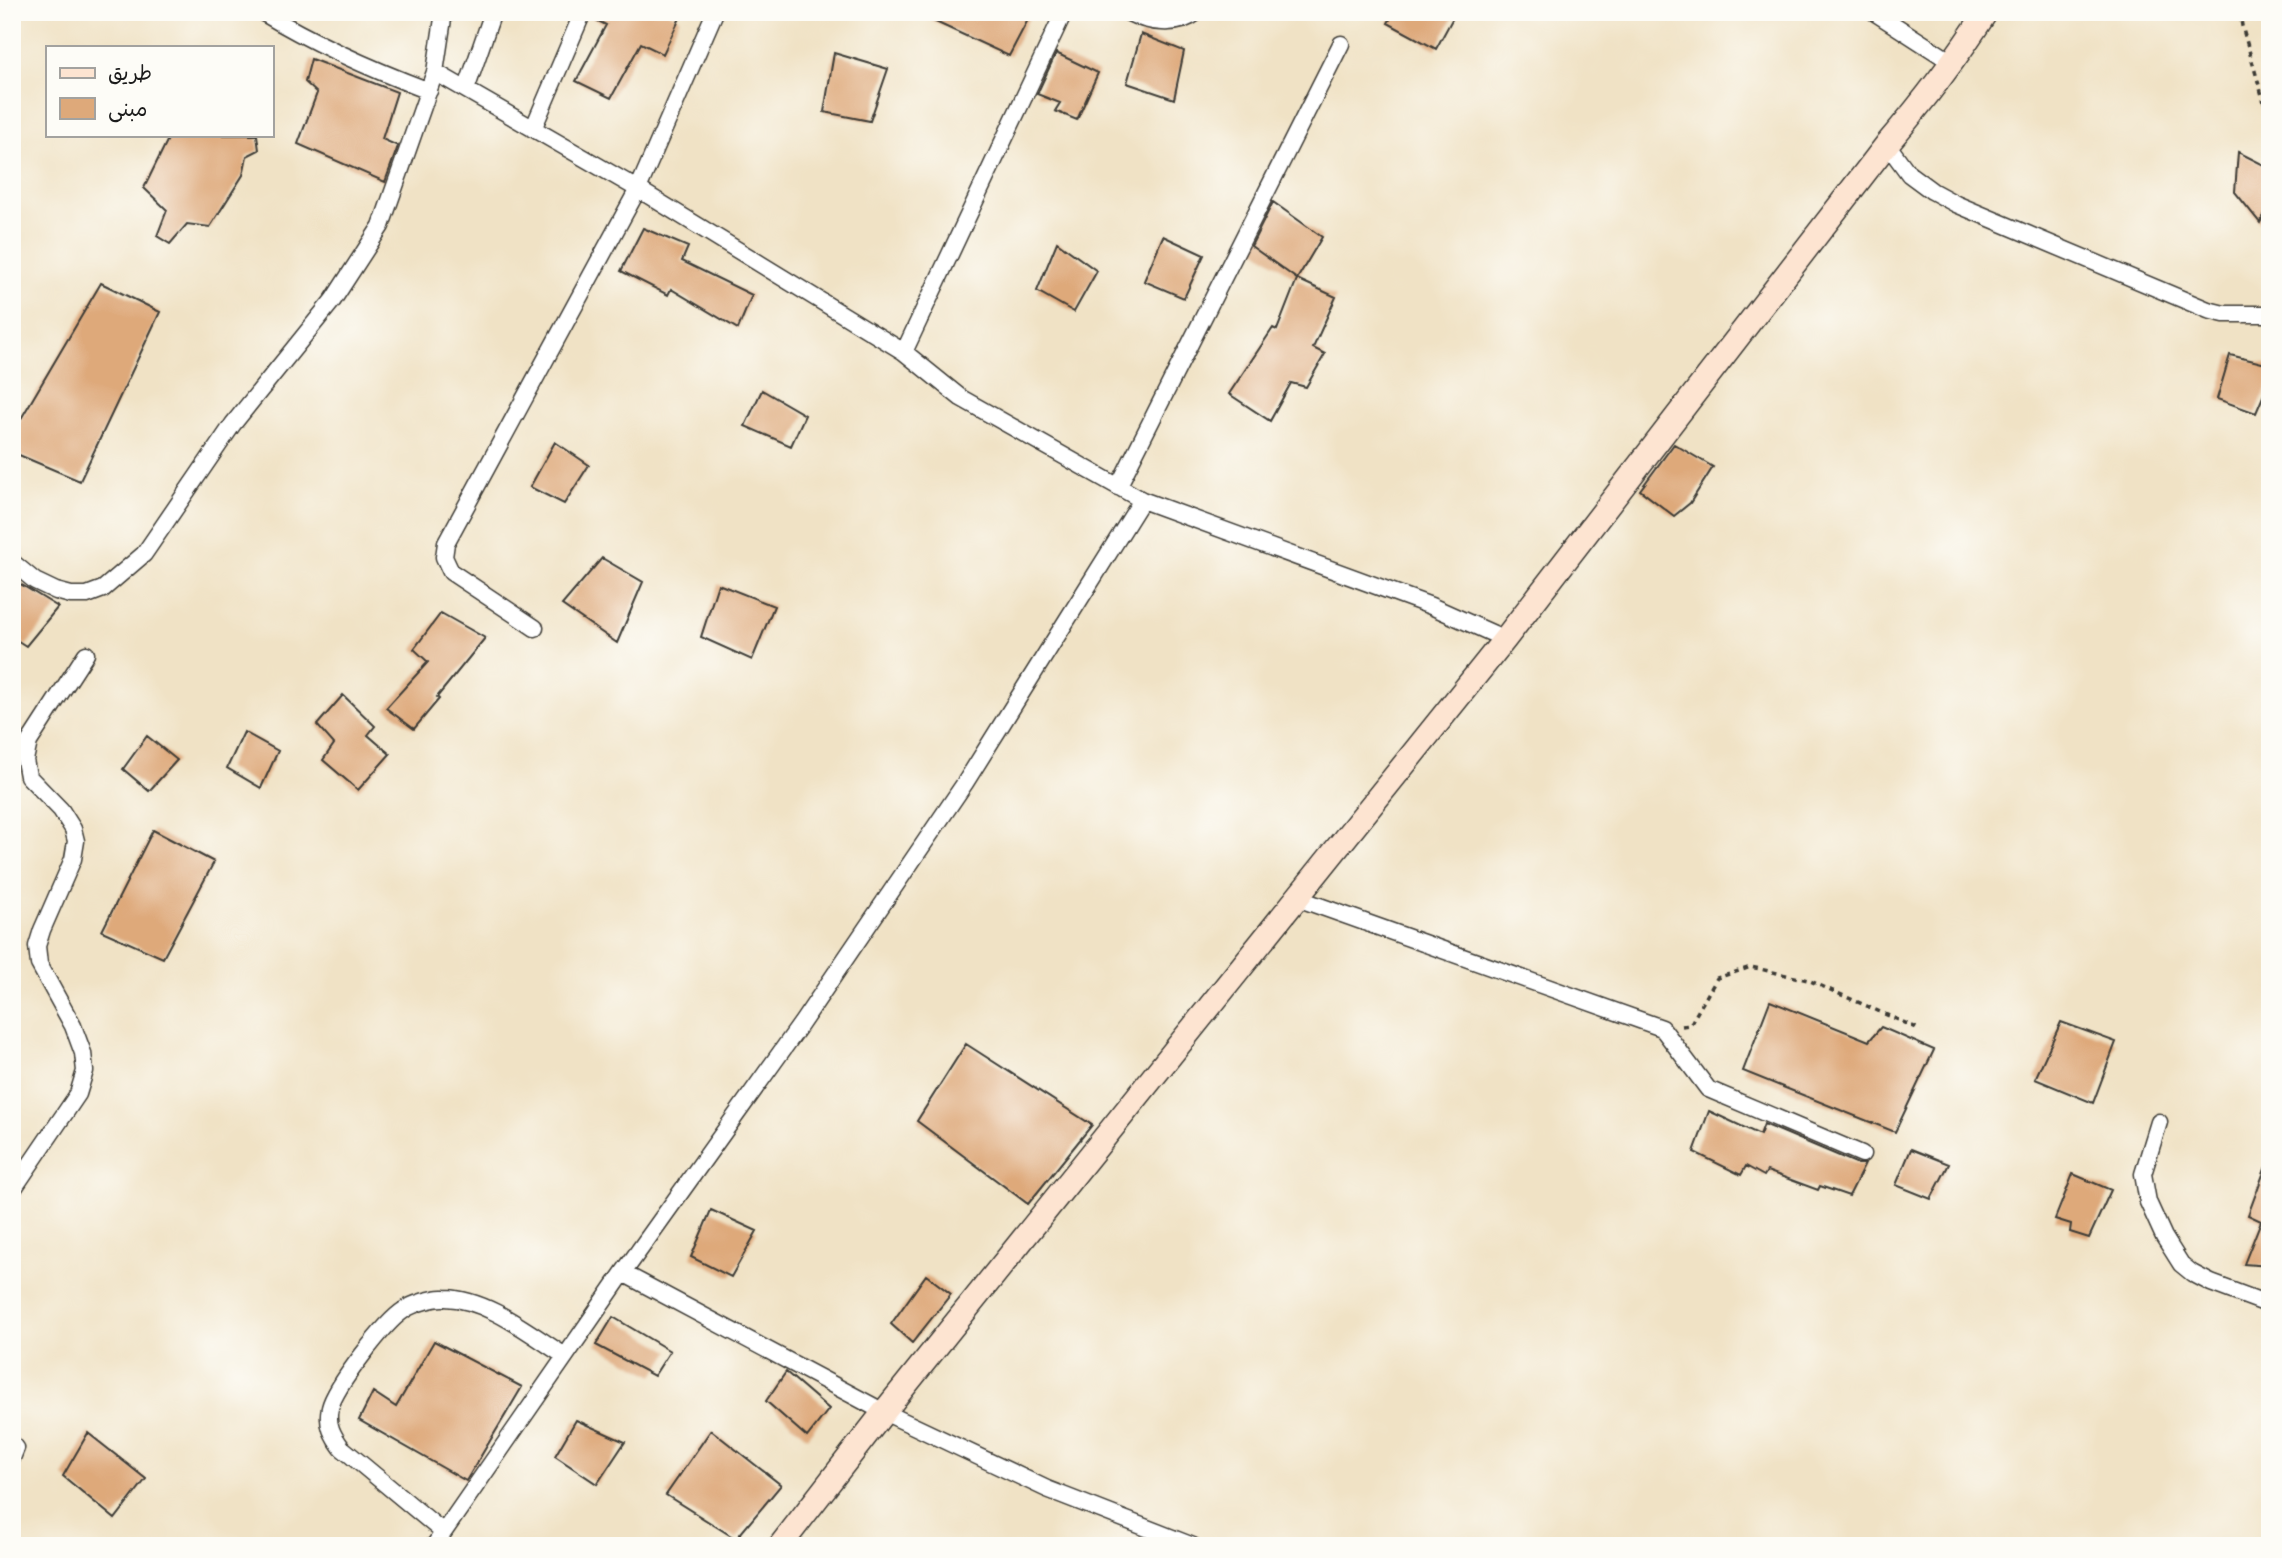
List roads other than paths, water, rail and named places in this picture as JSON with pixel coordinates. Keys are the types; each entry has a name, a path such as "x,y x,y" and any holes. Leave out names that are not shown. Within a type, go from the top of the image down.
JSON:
{"street":[{"path":"262,12 367,67 429,91"},
{"path":"12,562 35,581 71,596 87,595 103,589 144,554 233,425 333,300 381,226 435,72 444,12"},
{"path":"466,90 493,12"},
{"path":"533,129 583,12"},
{"path":"534,628 451,572 444,558 446,543 638,190 715,12"},
{"path":"904,352 1064,12"},
{"path":"1127,12 1136,17 1164,23 1181,21 1197,12"},
{"path":"1874,12 1953,63"},
{"path":"780,1546 884,1412 1505,639 1887,144 1953,63 1986,12"},
{"path":"1118,487 1340,44"},
{"path":"435,72 638,190 904,352 961,398 1142,500 1431,606 1505,639"},
{"path":"1887,144 1909,174 1956,204 2208,310 2224,314 2270,314"},
{"path":"434,1546 623,1273 801,1024 965,783 1142,500"},
{"path":"12,1191 78,1094 85,1071 83,1053 73,1026 39,964 37,946 41,930 73,859 76,841 73,829 61,810 28,776 25,760 29,742 86,654"},
{"path":"1297,898 1662,1028 1708,1089 1862,1154"},
{"path":"2158,1122 2143,1174 2148,1202 2164,1237 2181,1264 2192,1273 2270,1306"},
{"path":"623,1273 884,1412 1047,1489 1192,1546"},
{"path":"443,1532 341,1448 331,1434 330,1408 374,1337 405,1309 443,1297 468,1302 496,1313 565,1356"},
{"path":"12,1444 16,1448 12,1458"}]}
